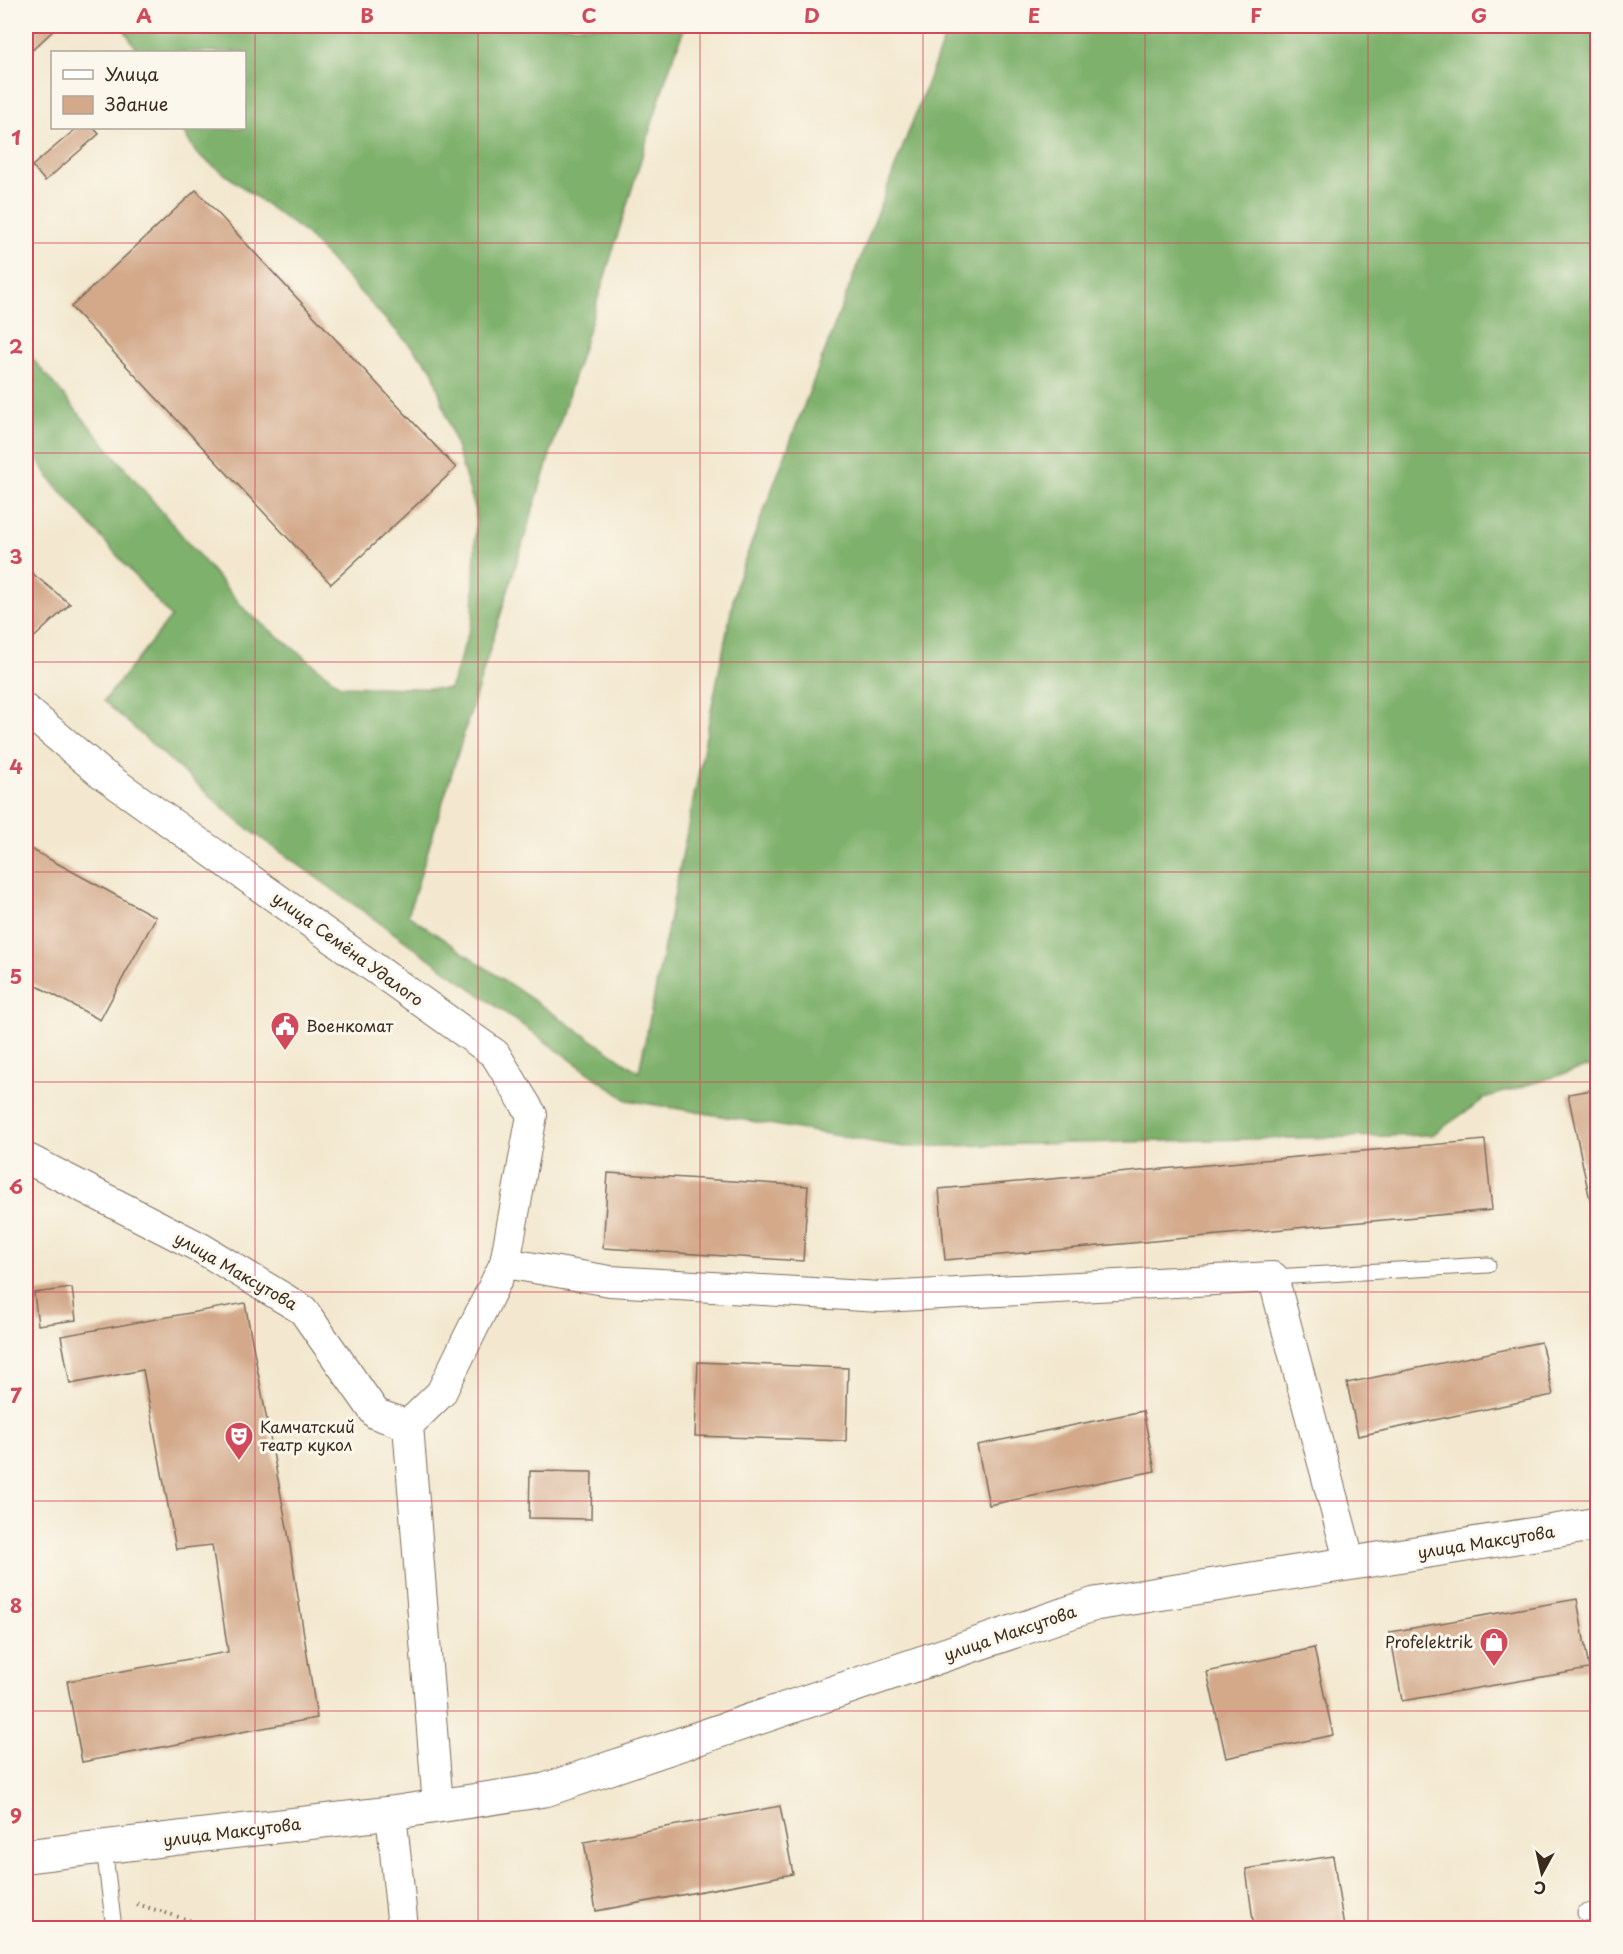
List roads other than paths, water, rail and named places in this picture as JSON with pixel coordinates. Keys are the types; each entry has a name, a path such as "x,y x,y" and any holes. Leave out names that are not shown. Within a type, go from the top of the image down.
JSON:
{"main road":[{"name":"улица Максутова","path":"26,1857 391,1813 544,1790 1095,1604 1598,1524"}],"street":[{"name":"улица Семёна Удалого","path":"26,710 101,773 495,1054 532,1115 505,1263"},
{"name":"улица Максутова","path":"26,1158 201,1248 303,1310 376,1414 408,1425"},
{"path":"438,1806 408,1425 441,1393 505,1263 610,1281 880,1296 1272,1277 1350,1563"},
{"path":"391,1813 403,1929"}],"lane":[{"path":"1272,1277 1488,1265"},
{"path":"104,1848 114,1929"}],"place":[{"name":"Военкомат","path":"285,1052"},
{"name":"Камчатский театр кукол","path":"239,1462"},
{"name":"Profelektrik","path":"1494,1668"}]}
